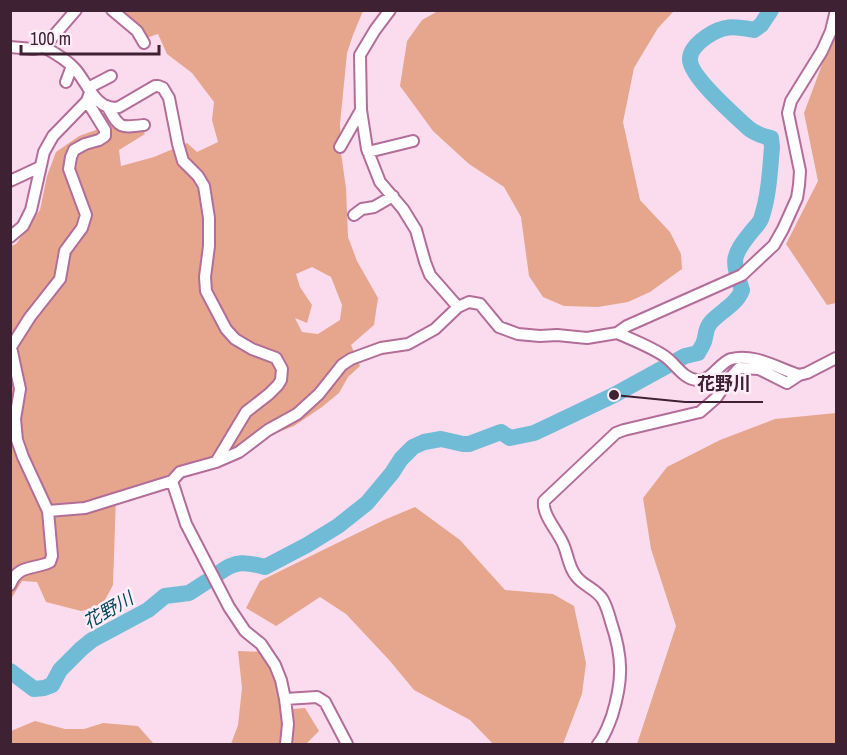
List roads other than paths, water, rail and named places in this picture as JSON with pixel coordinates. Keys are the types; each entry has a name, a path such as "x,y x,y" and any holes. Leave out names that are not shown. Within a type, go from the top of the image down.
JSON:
{"street":[{"path":"10,47 33,49 44,47 76,10"},
{"path":"112,10 136,31 144,43"},
{"path":"390,10 360,55 361,110 368,152 380,182 403,209 416,230 430,275 458,307"},
{"path":"48,511 85,508 172,481 180,472 216,462 239,452 268,430 304,409 343,364 381,348 408,344 435,329 458,307 470,302 480,304 499,327 518,334 587,338 617,333 627,326 742,275 774,245 797,198 800,171 788,113 790,100 822,51 831,31 836,10"},
{"path":"10,585 14,576 23,569 50,562 52,556 48,511 17,440 15,419 20,389 12,347 30,317 60,279 65,251 82,228 86,215 69,169 74,150 105,136 105,130 83,79 72,66 44,47"},
{"path":"66,82 72,66"},
{"path":"10,237 22,226 31,210 44,152 53,136 88,93 111,76"},
{"path":"88,93 102,104 113,108 119,107 155,86 163,88 169,98 183,161 198,176 204,186 209,218 206,291 226,329 235,339 276,358 282,369 278,385 246,412 216,462"},
{"path":"107,106 117,124 124,127 144,125"},
{"path":"340,147 361,110"},
{"path":"368,152 414,141"},
{"path":"10,181 40,167"},
{"path":"354,215 362,209 374,207 393,196"},
{"path":"617,333 667,358 685,376 696,380 703,380 724,362 744,358 766,362 799,375"},
{"path":"598,744 607,730 617,699 620,655 603,599 576,576 564,545 545,510 544,501 616,433 700,412 716,398 739,369 759,369 787,382 837,358"},
{"path":"172,481 186,524 229,607 245,631 261,644 275,665 285,699 288,724 286,744"},
{"path":"285,699 317,697 325,702 347,744"}],"waterway":[{"name":"花野川","path":"219,573 241,563 265,567 338,526 367,503 413,447 441,439 469,444 501,432 510,438 534,433 614,395 685,356 698,353 709,325 740,295 742,290 735,259 740,247 761,218 768,191 772,147 771,138 757,134 748,128 704,84 692,66 690,56 693,49 712,33 723,28 735,27 754,30 761,25 771,10"},
{"name":"花野川","path":"10,671 34,689 52,685 60,670 92,640 148,610 165,596 189,593 206,582"}],"place":[{"name":"花野川","path":"614,395"}]}
